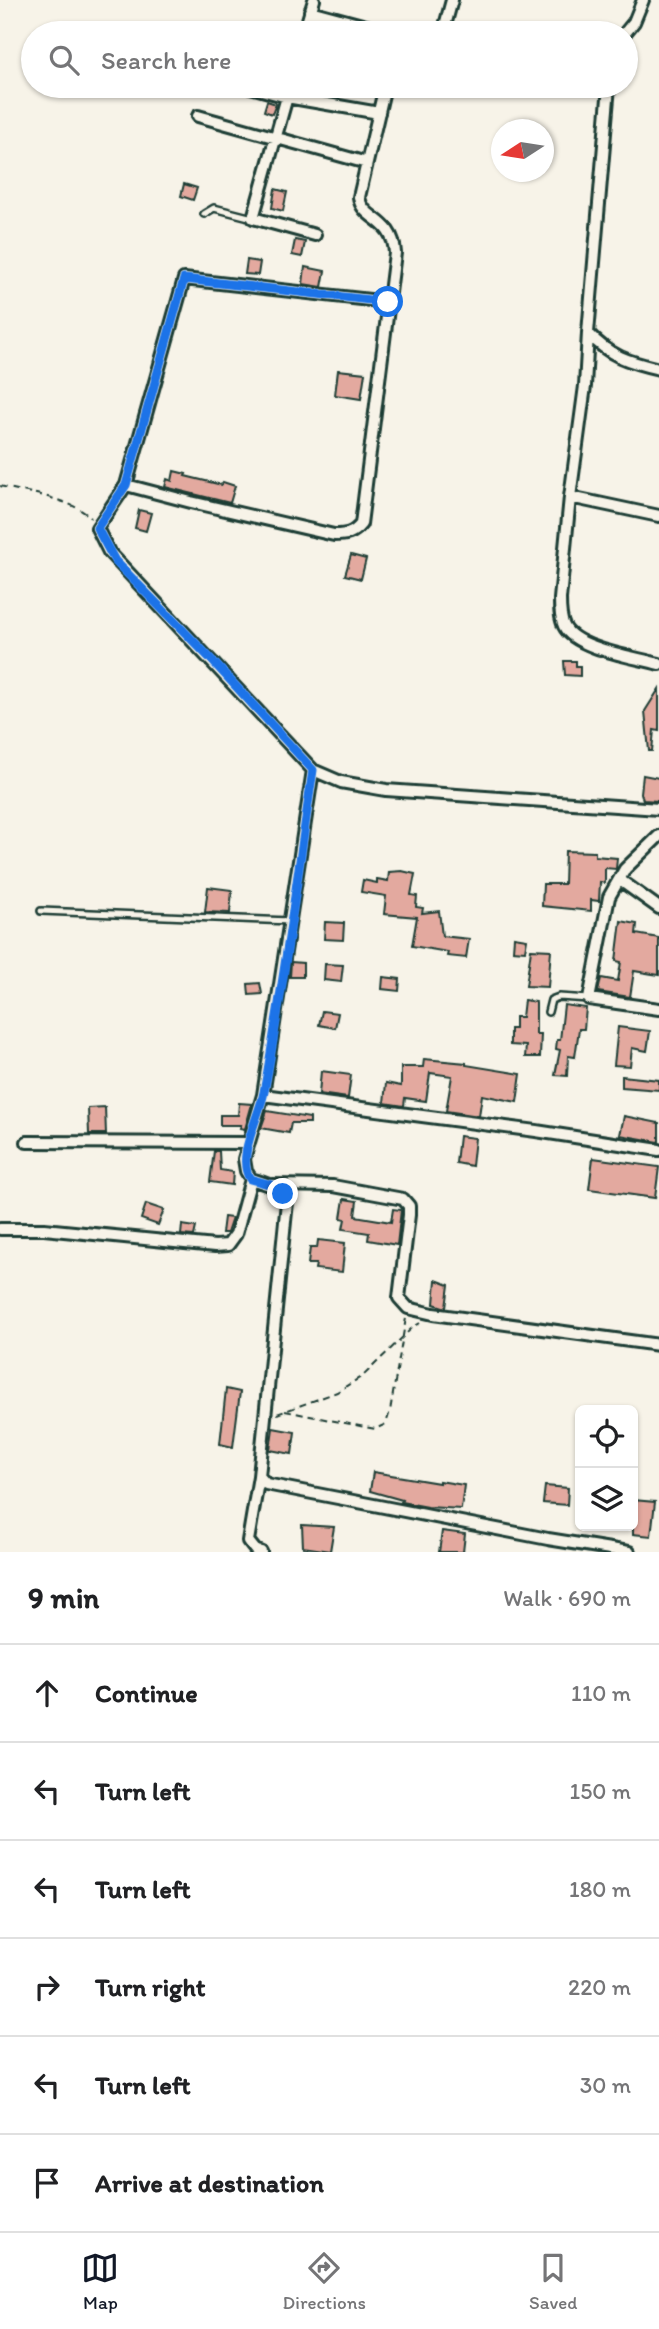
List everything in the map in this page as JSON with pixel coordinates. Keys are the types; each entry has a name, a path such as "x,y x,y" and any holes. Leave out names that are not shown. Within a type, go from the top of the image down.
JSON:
{"street":[{"path":"635,21 643,0"},
{"path":"445,21 449,1"},
{"path":"312,5 358,21"},
{"path":"286,98 253,218 315,235"},
{"path":"317,98 379,113"},
{"path":"126,485 334,535 355,532 361,524 394,242 386,227 360,204 359,197 382,98"},
{"path":"608,98 586,386 570,497 560,599 564,626 578,640 659,664"},
{"path":"198,116 367,163"},
{"path":"388,302 184,279 126,485 97,528 115,561 209,657 313,770 341,782 386,790 659,809"},
{"path":"588,333 614,356 659,369"},
{"path":"570,497 659,516"},
{"path":"0,1229 44,1229 215,1246 228,1245 236,1234 250,1179 244,1159 263,1096 313,770"},
{"path":"659,836 625,869 610,897 589,999 659,1009"},
{"path":"620,880 659,908"},
{"path":"263,1096 536,1131 659,1150"},
{"path":"27,1143 249,1143"},
{"path":"250,1179 272,1185 334,1186 403,1199 409,1206 409,1215 399,1298 408,1308 433,1314 659,1345"},
{"path":"261,1552 256,1551 248,1541 266,1418 287,1202 283,1194 272,1185"},
{"path":"259,1476 266,1484 621,1551"},
{"path":"546,1552 548,1539"}],"lane":[{"path":"204,214 214,208 253,218"},
{"path":"41,911 290,921"},
{"path":"548,1012 551,1000 559,997 589,999"}],"path":[{"path":"0,486 64,502 89,515 97,528"},
{"path":"285,1411 375,1429 386,1424 408,1308"},
{"path":"266,1418 337,1392 365,1375 401,1338 433,1314"}],"building":[{"path":"267,101 276,104 272,114 264,111"},
{"path":"184,184 197,188 193,200 181,196"},
{"path":"275,189 287,192 283,211 272,208"},
{"path":"295,240 305,242 302,257 292,255"},
{"path":"247,260 260,262 258,275 245,274"},
{"path":"305,267 325,271 322,287 303,284"},
{"path":"338,370 365,373 361,399 335,395"},
{"path":"174,471 186,474 185,476 235,486 230,503 165,487 167,479 172,481"},
{"path":"139,510 151,513 146,531 135,528"},
{"path":"351,555 366,559 361,579 345,575"},
{"path":"564,661 576,661 576,666 580,666 580,676 565,675"},
{"path":"659,689 659,731 654,730 652,751 649,751 645,711"},
{"path":"643,775 659,778 659,801 643,800"},
{"path":"565,851 595,852 595,856 617,858 616,869 605,868 605,883 600,882 599,901 591,900 591,911 542,906 543,884 564,884"},
{"path":"389,872 415,874 411,895 417,896 416,907 423,908 422,913 439,911 442,936 469,939 466,958 447,956 448,952 412,946 417,917 384,914 386,896 361,892 363,880 377,883 377,879 388,881"},
{"path":"208,887 232,890 230,913 205,912"},
{"path":"621,921 637,924 636,934 659,938 659,975 634,971 630,997 598,992 601,978 618,981 621,962 616,961"},
{"path":"325,922 344,923 343,940 324,939"},
{"path":"514,937 527,939 525,951 513,950"},
{"path":"531,949 551,950 548,987 526,986"},
{"path":"291,962 303,963 303,977 290,977"},
{"path":"325,964 343,965 341,982 324,980"},
{"path":"383,977 400,979 399,991 382,989"},
{"path":"260,983 262,994 249,995 248,984"},
{"path":"524,1000 536,1002 536,1034 541,1034 540,1057 525,1057 526,1046 510,1045 510,1029 515,1029 515,1017 522,1017"},
{"path":"564,1005 586,1008 584,1029 579,1029 575,1057 568,1056 567,1076 555,1075 560,1050 556,1049 557,1040 560,1040"},
{"path":"322,1011 338,1013 335,1028 319,1025"},
{"path":"618,1027 650,1031 647,1051 632,1048 630,1066 614,1065"},
{"path":"424,1059 466,1063 521,1074 517,1102 482,1095 479,1116 446,1111 452,1076 430,1073 426,1101 405,1098 404,1106 384,1103 386,1083 401,1086 401,1067 423,1067"},
{"path":"321,1071 351,1075 348,1098 319,1094"},
{"path":"622,1076 659,1080 659,1090 622,1087"},
{"path":"239,1103 252,1104 245,1129 240,1128 241,1125 220,1125 220,1115 238,1115"},
{"path":"105,1107 106,1134 89,1134 88,1108"},
{"path":"267,1111 310,1118 310,1123 291,1123 289,1133 261,1128"},
{"path":"624,1116 659,1123 659,1142 620,1135"},
{"path":"459,1136 475,1138 472,1166 456,1163"},
{"path":"214,1151 219,1151 220,1170 233,1172 232,1185 210,1182"},
{"path":"593,1158 659,1167 655,1198 589,1189"},
{"path":"344,1199 357,1201 355,1216 391,1222 393,1209 401,1210 397,1245 368,1240 369,1233 343,1229 345,1219 341,1218"},
{"path":"146,1204 164,1210 158,1225 141,1219"},
{"path":"224,1217 232,1218 227,1233 222,1233"},
{"path":"182,1225 196,1227 194,1236 181,1235"},
{"path":"318,1240 345,1243 342,1272 315,1269 316,1264 308,1264 310,1248 317,1248"},
{"path":"436,1280 449,1285 446,1308 434,1304"},
{"path":"226,1389 240,1392 233,1447 220,1444"},
{"path":"273,1428 295,1432 292,1454 270,1450"},
{"path":"373,1472 464,1485 461,1509 401,1502 402,1500 370,1491"},
{"path":"545,1486 568,1488 567,1505 543,1503"},
{"path":"638,1500 655,1502 651,1536 633,1534 633,1531 638,1531"},
{"path":"302,1525 334,1527 330,1551 303,1547"},
{"path":"442,1531 465,1534 463,1552 439,1552"}],"route":[{"path":"283,1194 272,1185 250,1179 244,1159 263,1096 313,770 209,657 115,561 97,528 126,485 184,279 388,302"}]}
